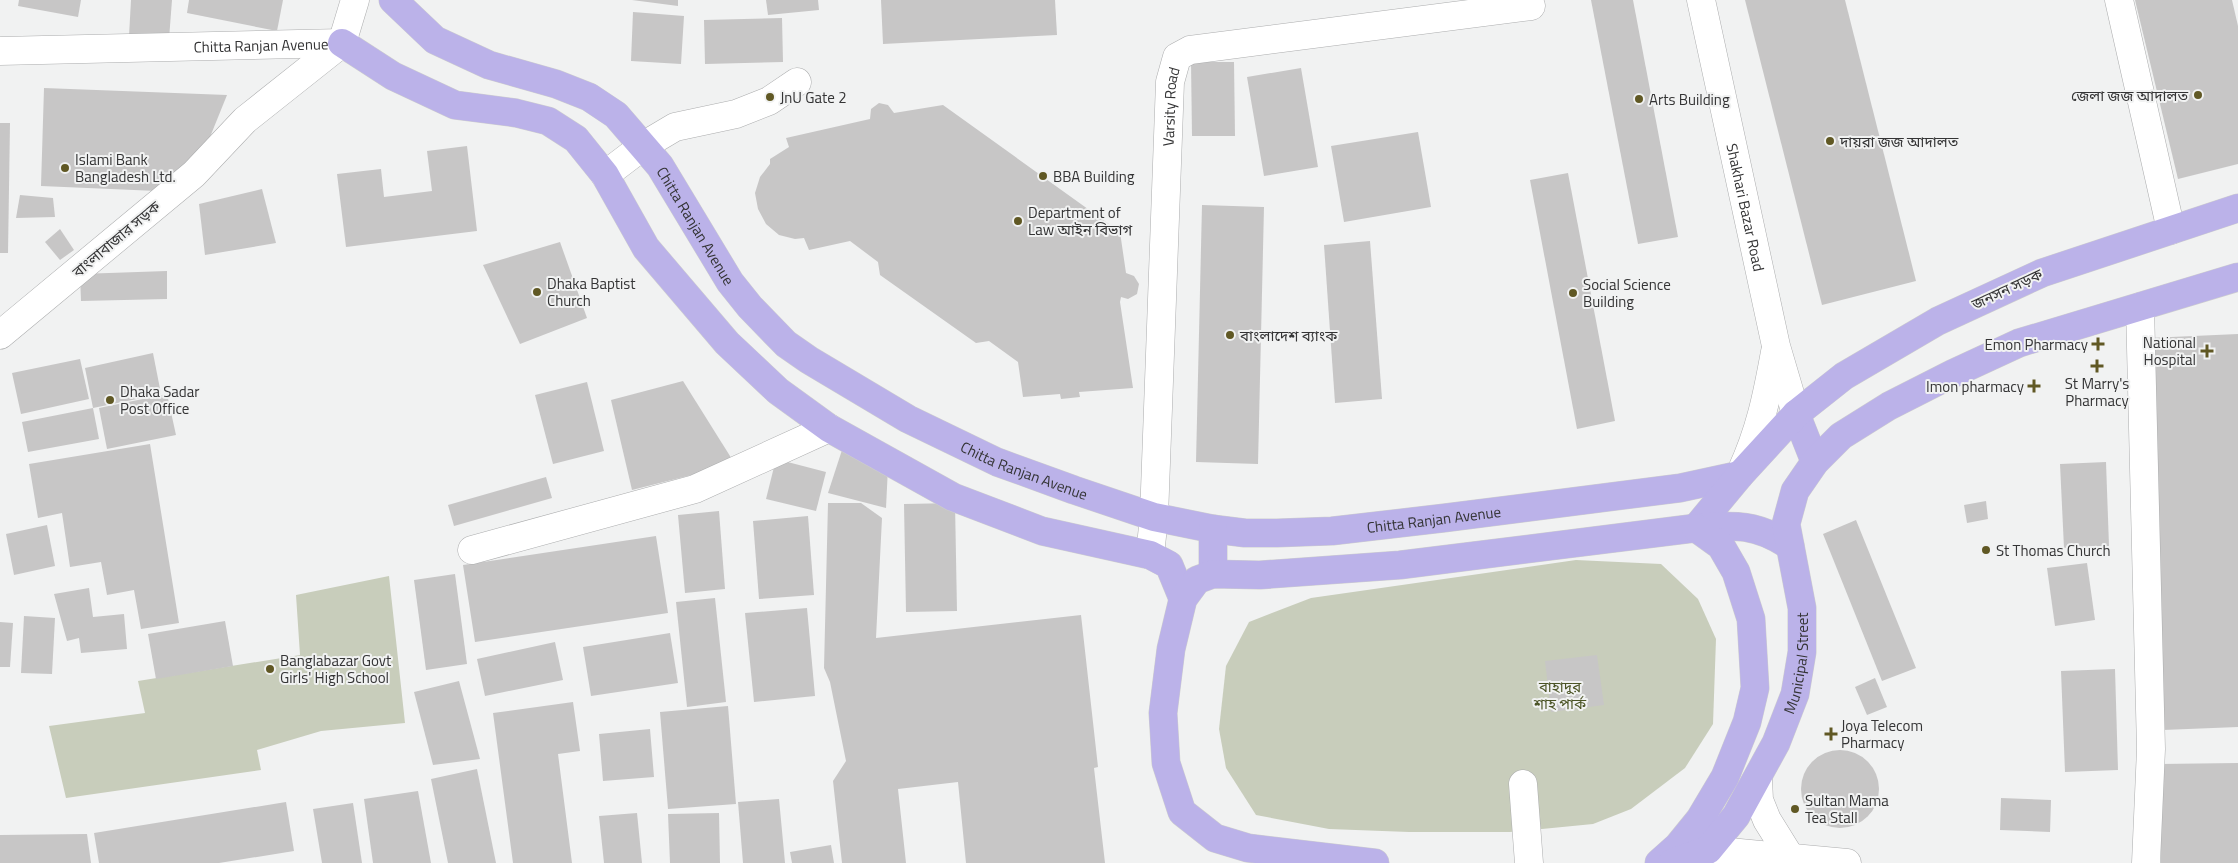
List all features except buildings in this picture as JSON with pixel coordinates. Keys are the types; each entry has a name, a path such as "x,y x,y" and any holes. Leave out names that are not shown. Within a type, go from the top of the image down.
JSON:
{"main road":[{"name":"Chitta Ranjan Avenue","path":"393,0 434,40 489,65 556,84 589,97 616,115 643,146 673,186 730,282 768,326 794,349 908,419 997,462 1154,517 1246,534 1332,530 1680,488 1740,475"},
{"name":"Chitta Ranjan Avenue","path":"342,43 393,76 456,105 516,113 548,121 576,139 605,174 646,248 727,343 778,391 828,428 952,496 1042,531 1150,554 1169,565 1182,599"},
{"name":"জনসন সড়ক","path":"1796,414 1844,376 1938,321 2042,272 2238,208"},
{"path":"1696,528 1740,475 1796,414 1815,462 1841,436 1889,406 1952,374 2019,344 2238,277"},
{"name":"Municipal Street","path":"1699,856 1736,816 1758,779 1776,743 1795,694 1802,652 1802,608 1786,524 1795,491 1815,462"},
{"path":"1375,863 1292,855 1248,848 1215,838 1182,812 1166,763 1162,714 1171,649 1182,599 1197,580 1213,574 1260,575 1400,565 1696,528 1732,526 1751,528 1771,534 1790,546"},
{"path":"1659,863 1678,846 1700,819 1725,778 1747,722 1755,688 1750,618 1736,572 1721,546 1696,528"},
{"path":"1213,529 1213,574"},
{"path":"1672,863 1699,856"}],"street":[{"path":"342,43 355,0"},
{"name":"Shakhari Bazar Road","path":"1701,0 1776,346 1796,414"},
{"path":"2119,0 2171,230"},
{"name":"Varsity Road","path":"1150,554 1154,517 1170,82 1177,57 1190,50 1531,6"},
{"name":"Chitta Ranjan Avenue","path":"0,51 342,43"},
{"name":"বাংলাবাজার সড়ক","path":"0,335 194,174 244,120 342,43"},
{"path":"605,174 643,146 675,127 736,114 769,101 797,82"},
{"path":"2140,307 2151,749 2146,863"},
{"path":"1740,475 1754,445 1763,415 1776,346"},
{"path":"472,550 695,489 828,428"},
{"path":"1758,779 1759,800 1767,820 1790,857"},
{"path":"1524,784 1529,863"},
{"path":"1250,863 1292,855"},
{"path":"1699,856 1790,857 1847,863"}],"green space":[{"name":"বাহাদুর শাহ পার্ক","path":"1576,560 1661,564 1698,599 1716,639 1713,724 1685,768 1631,809 1593,824 1510,832 1409,832 1329,829 1256,815 1226,768 1219,729 1226,666 1249,622 1311,598"},
{"path":"389,576 405,723 321,731 257,750 261,770 66,798 49,726 145,713 138,681 300,655 296,595"}],"place":[{"name":"জেলা জজ আদালত","path":"2198,95"},
{"name":"JnU Gate 2","path":"770,97"},
{"name":"Arts Building","path":"1639,99"},
{"name":"দায়রা জজ আদালত","path":"1830,141"},
{"name":"Islami Bank Bangladesh Ltd.","path":"65,168"},
{"name":"BBA Building","path":"1043,176"},
{"name":"Department of Law আইন বিভাগ","path":"1018,221"},
{"name":"Dhaka Baptist Church","path":"537,292"},
{"name":"Social Science Building","path":"1573,293"},
{"name":"বাংলাদেশ ব্যাংক","path":"1230,335"},
{"name":"Emon Pharmacy","path":"2098,344"},
{"name":"National Hospital","path":"2207,351"},
{"name":"St Marry's Pharmacy","path":"2097,366"},
{"name":"Imon pharmacy","path":"2034,386"},
{"name":"Dhaka Sadar Post Office","path":"110,400"},
{"name":"St Thomas Church","path":"1986,550"},
{"name":"Banglabazar Govt Girls' High School","path":"270,669"},
{"name":"Joya Telecom Pharmacy","path":"1831,734"},
{"name":"Sultan Mama Tea Stall","path":"1795,809"}]}
